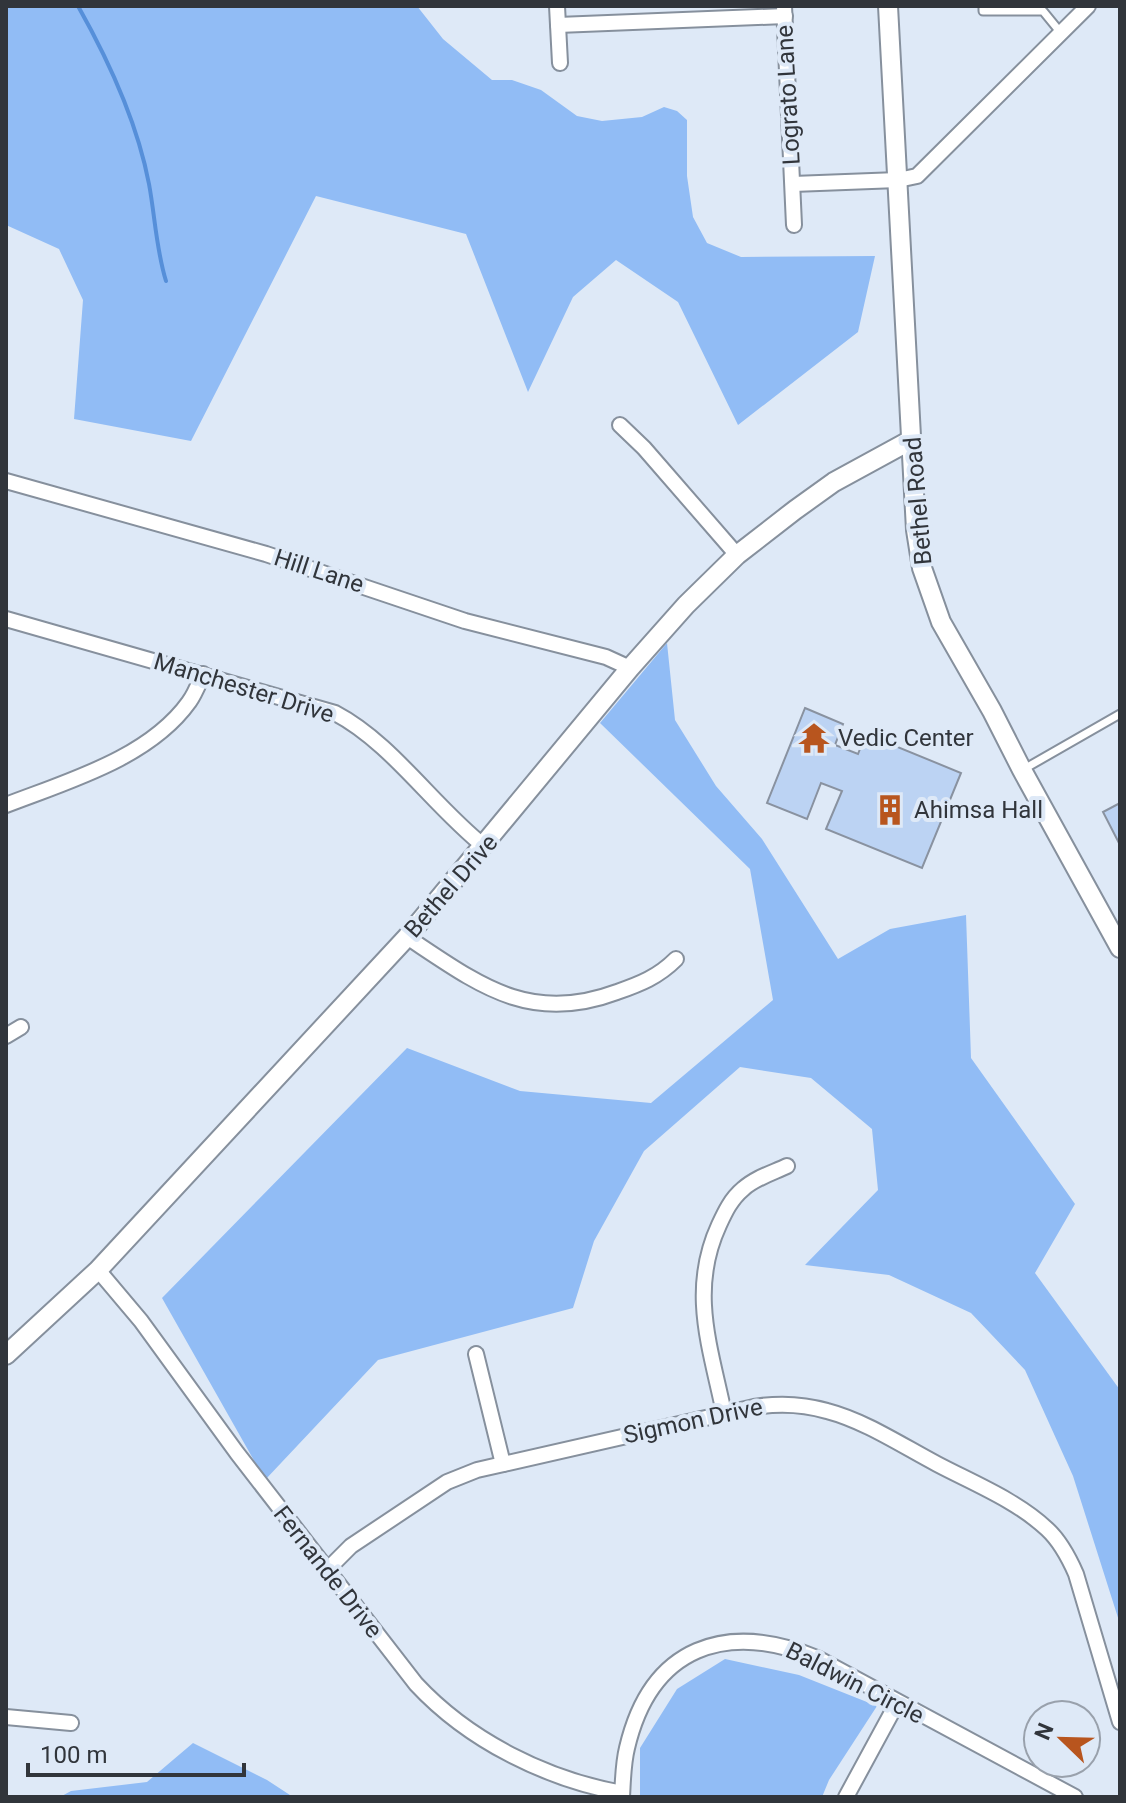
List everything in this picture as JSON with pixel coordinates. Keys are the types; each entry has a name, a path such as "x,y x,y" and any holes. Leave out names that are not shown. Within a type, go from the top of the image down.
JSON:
{"street":[{"path":"557,6 560,63"},
{"name":"Bethel Road","path":"888,6 916,530 922,568 941,622 1120,948"},
{"path":"793,184 898,180 917,176 927,170 1088,6"},
{"path":"558,25 785,11"},
{"name":"Lograto Lane","path":"785,11 794,225"},
{"path":"620,425 644,448 737,555"},
{"name":"Bethel Drive","path":"6,1355 98,1270 407,937 686,605 737,555 834,482 911,440"},
{"name":"Hill Lane","path":"6,481 266,554 465,621 606,657 630,668"},
{"name":"Manchester Drive","path":"6,619 321,708 350,721 371,737 460,828 485,847"},
{"path":"6,805 78,777 144,745 189,702 203,674"},
{"path":"407,937 490,989 519,999 555,1005 595,1001 648,981 676,959"},
{"path":"6,1036 21,1027"},
{"path":"724,1413 704,1310 703,1268 731,1202 757,1179 787,1166"},
{"name":"Fernande Drive","path":"98,1270 141,1321 237,1453 416,1684 455,1722 483,1740 586,1785 622,1795"},
{"path":"476,1354 503,1464"},
{"name":"Sigmon Drive","path":"327,1570 351,1546 432,1490 477,1470 724,1413 783,1404 808,1406 839,1414 881,1434 1031,1515 1058,1542 1076,1574 1120,1722"},
{"name":"Baldwin Circle","path":"622,1795 628,1744 646,1700 659,1681 680,1660 715,1644 745,1640 788,1647 817,1658 1075,1797"},
{"path":"846,1797 897,1703"},
{"path":"6,1717 71,1723"}],"lane":[{"path":"983,6 983,11 1043,11 1061,33"},
{"path":"1022,770 1120,714"}],"shaded area":[{"path":"6,6 417,6 443,39 492,80 512,80 541,90 577,116 602,121 642,117 664,107 677,111 687,120 687,176 693,217 707,243 741,257 875,256 858,332 738,425 678,302 616,260 573,297 528,392 466,234 316,196 191,441 74,419 83,300 59,249 6,225"},
{"path":"667,643 675,720 716,786 762,839 838,959 890,929 966,915 971,1058 1075,1204 1035,1273 1120,1390 1120,1624 1073,1476 1025,1370 971,1313 889,1275 805,1265 878,1190 872,1129 811,1078 740,1067 644,1151 594,1241 573,1308 378,1360 265,1480 162,1298 407,1048 520,1091 651,1103 773,1000 750,869 600,723"},
{"path":"725,1659 799,1675 877,1706 829,1780 822,1797 640,1797 640,1748 677,1689"},
{"path":"193,1743 267,1780 293,1797 60,1797 71,1791 147,1782"}],"building":[{"name":"Ahimsa Hall","path":"805,708 843,724 835,745 858,754 866,734 961,773 922,868 826,829 842,791 821,783 807,819 767,803"},
{"path":"1120,803 1120,845 1103,812"}],"waterway":[{"path":"78,6 111,70 137,137 149,184 166,281"}],"place":[{"name":"Vedic Center","path":"814,738"},
{"name":"Ahimsa Hall","path":"890,810"}]}
